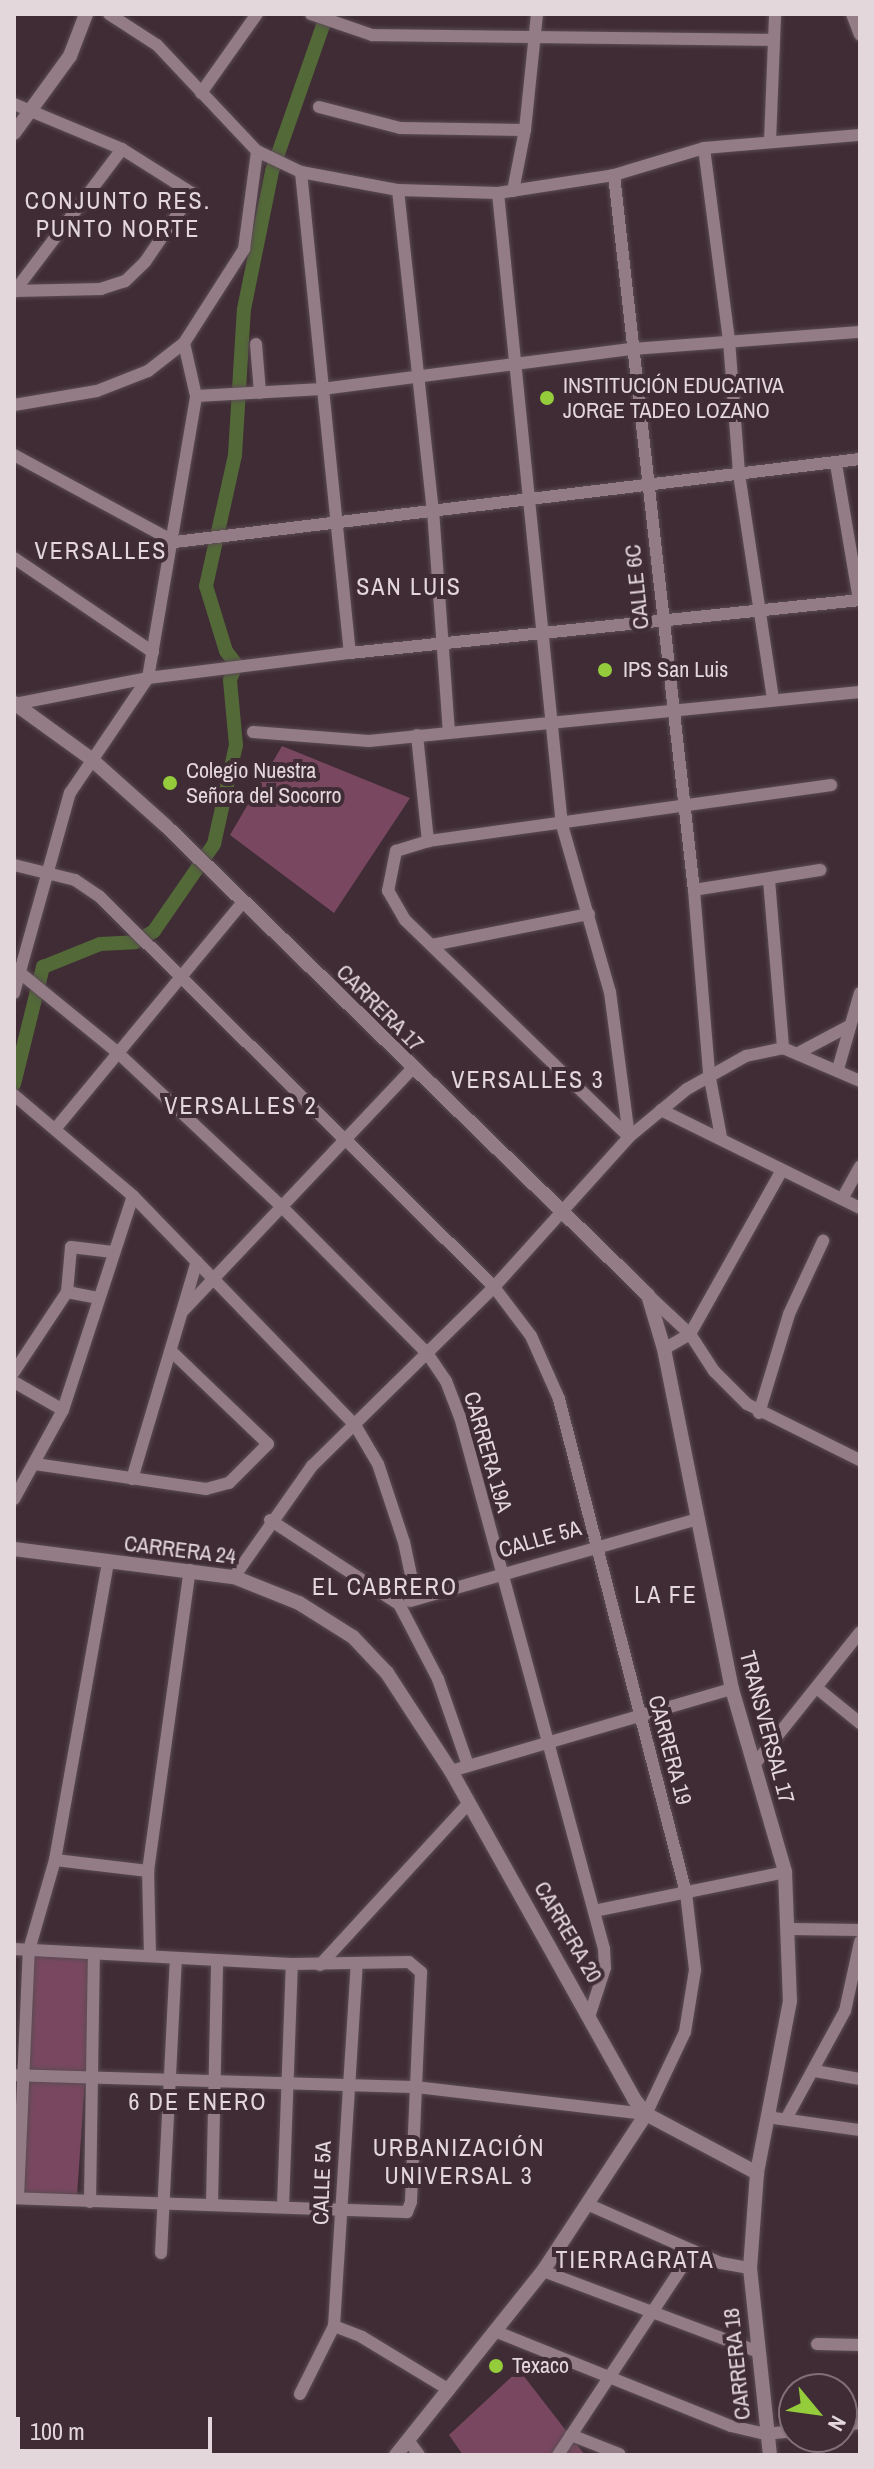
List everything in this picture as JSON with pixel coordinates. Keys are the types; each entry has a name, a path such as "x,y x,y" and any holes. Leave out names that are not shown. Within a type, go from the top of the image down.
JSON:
{"street":[{"path":"14,133 70,56 86,14"},
{"path":"109,14 137,27 257,151 301,172 398,190 498,193 614,175 704,148 770,141 834,141 860,135"},
{"path":"201,93 257,14"},
{"path":"513,191 525,130 537,14"},
{"path":"770,141 775,14"},
{"path":"852,14 859,32"},
{"path":"313,16 330,24 372,35 774,40"},
{"path":"14,104 122,149 192,193 145,262 125,281 101,289 14,292"},
{"path":"319,107 400,128 525,130"},
{"path":"704,148 729,340 739,474 773,699"},
{"path":"14,292 122,149"},
{"path":"14,405 97,391 148,371 184,343 244,249 257,151"},
{"path":"301,172 350,653"},
{"name":"CALLE 6C","path":"614,175 661,624 694,890 709,1073 721,1137"},
{"path":"398,190 433,510 449,732"},
{"path":"498,193 546,636 550,722 562,825 610,992 629,1137"},
{"path":"196,396 322,389 632,349 860,332"},
{"path":"14,993 70,793 90,758 148,678 175,542 196,396 184,343"},
{"path":"256,344 260,393"},
{"path":"14,455 175,542 336,526 433,510 860,459"},
{"path":"14,704 148,678 350,653 546,636 860,600 836,464"},
{"path":"14,558 153,652"},
{"path":"253,732 369,741 860,692"},
{"name":"CARRERA 17","path":"14,704 90,758 196,855 411,1070 690,1334 733,1393 759,1413 860,1460"},
{"path":"417,735 428,841"},
{"path":"629,1137 405,920 388,891 396,851 428,841 562,825 682,804 831,785"},
{"name":"CARRERA 19","path":"14,865 48,872 99,896 182,974 494,1287 548,1366 686,1893 694,1958 693,2001 674,2061 646,2114"},
{"path":"694,890 820,870"},
{"path":"769,880 783,1048"},
{"path":"56,1128 243,902"},
{"path":"432,945 589,914"},
{"name":"CARRERA 19A","path":"19,972 49,991 117,1052 282,1207 427,1353 460,1417 594,1911 605,1968 590,2014"},
{"path":"838,1069 860,993"},
{"path":"800,1052 849,1026"},
{"path":"234,1577 270,1520 312,1466 494,1287 564,1214 629,1137 661,1110 709,1073 746,1056 783,1048 800,1052 860,1081"},
{"path":"183,1311 411,1070"},
{"path":"20,1098 133,1196 215,1277 355,1425 378,1464 404,1542 416,1599"},
{"path":"661,1110 721,1137 781,1172 860,1208"},
{"path":"842,1199 860,1167"},
{"path":"664,1349 690,1334 781,1172"},
{"path":"14,1499 63,1410 97,1298 133,1196"},
{"path":"759,1413 789,1314 823,1241"},
{"path":"14,1372 67,1292 71,1247 113,1252"},
{"path":"132,1479 197,1261"},
{"path":"67,1292 97,1298"},
{"name":"TRANSVERSAL 17","path":"648,1295 664,1349 695,1520 732,1689 785,1872 791,1929 790,2001 757,2173"},
{"path":"35,1464 218,1489 265,1453 268,1444 171,1351"},
{"path":"14,1382 63,1410"},
{"path":"270,1520 399,1604 438,1679 468,1765"},
{"name":"CALLE 5A","path":"399,1604 502,1572 695,1520"},
{"name":"CARRERA 24","path":"14,1549 234,1577 299,1603 353,1637 387,1673 451,1771"},
{"path":"14,1949 29,1950 94,1954 320,1965 409,1962 421,1972 411,2202 407,2212 16,2198 18,2075 29,1950 55,1860 108,1563"},
{"path":"150,1956 148,1871 190,1570"},
{"path":"754,1765 818,1689 860,1632"},
{"path":"451,1771 732,1689"},
{"path":"818,1689 860,1723"},
{"path":"430,1738 452,1726"},
{"name":"CARRERA 20","path":"451,1771 590,2014 619,2078 646,2114"},
{"path":"320,1965 469,1803"},
{"path":"55,1860 148,1871"},
{"name":"CARRERA 20","path":"594,1911 785,1872"},
{"path":"791,1929 860,1930"},
{"path":"786,2119 815,2071 845,2011 860,1942"},
{"path":"90,2202 94,1954"},
{"path":"161,2253 167,2079 176,1958"},
{"path":"212,2205 212,2079 217,1960"},
{"path":"283,2206 292,1964"},
{"name":"CALLE 5A","path":"300,2394 334,2326 344,2210 346,2085 357,1965"},
{"path":"815,2071 860,2079"},
{"path":"18,2075 415,2087 646,2114 757,2173"},
{"path":"396,2455 543,2271 646,2114"},
{"path":"767,2117 860,2130"},
{"name":"CARRERA 18","path":"757,2173 750,2268 756,2351 770,2455"},
{"path":"587,2204 693,2250 750,2268"},
{"path":"558,2455 654,2314 693,2250"},
{"path":"543,2271 756,2351"},
{"path":"334,2326 362,2337 449,2390"},
{"path":"497,2332 731,2426 766,2434 778,2433"},
{"path":"817,2344 860,2345"},
{"path":"571,2435 619,2454"},
{"path":"408,2440 419,2455"}],"shaded area":[{"path":"282,746 410,798 334,913 230,835"},
{"path":"29,1950 94,1955 77,2202 14,2198"},
{"path":"519,2370 585,2455 463,2455 449,2435"}],"waterway":[{"path":"14,1084 43,967 100,944 135,942 154,931 214,844 236,745 230,680 236,664 226,651 206,586 235,455 244,309 272,171 327,14"}],"place":[{"name":"INSTITUCIÓN EDUCATIVA JORGE TADEO LOZANO","path":"547,398"},
{"name":"IPS San Luis","path":"605,670"},
{"name":"Colegio Nuestra Señora del Socorro","path":"170,783"},
{"name":"Texaco","path":"496,2366"}],"district":[{"name":"CONJUNTO RES. PUNTO NORTE","path":"118,215"},
{"name":"VERSALLES","path":"101,551"},
{"name":"SAN LUIS","path":"409,587"},
{"name":"VERSALLES 3","path":"528,1080"},
{"name":"VERSALLES 2","path":"241,1106"},
{"name":"EL CABRERO","path":"385,1587"},
{"name":"LA FE","path":"666,1595"},
{"name":"6 DE ENERO","path":"198,2102"},
{"name":"URBANIZACIÓN UNIVERSAL 3","path":"459,2162"},
{"name":"TIERRAGRATA","path":"635,2260"}]}
